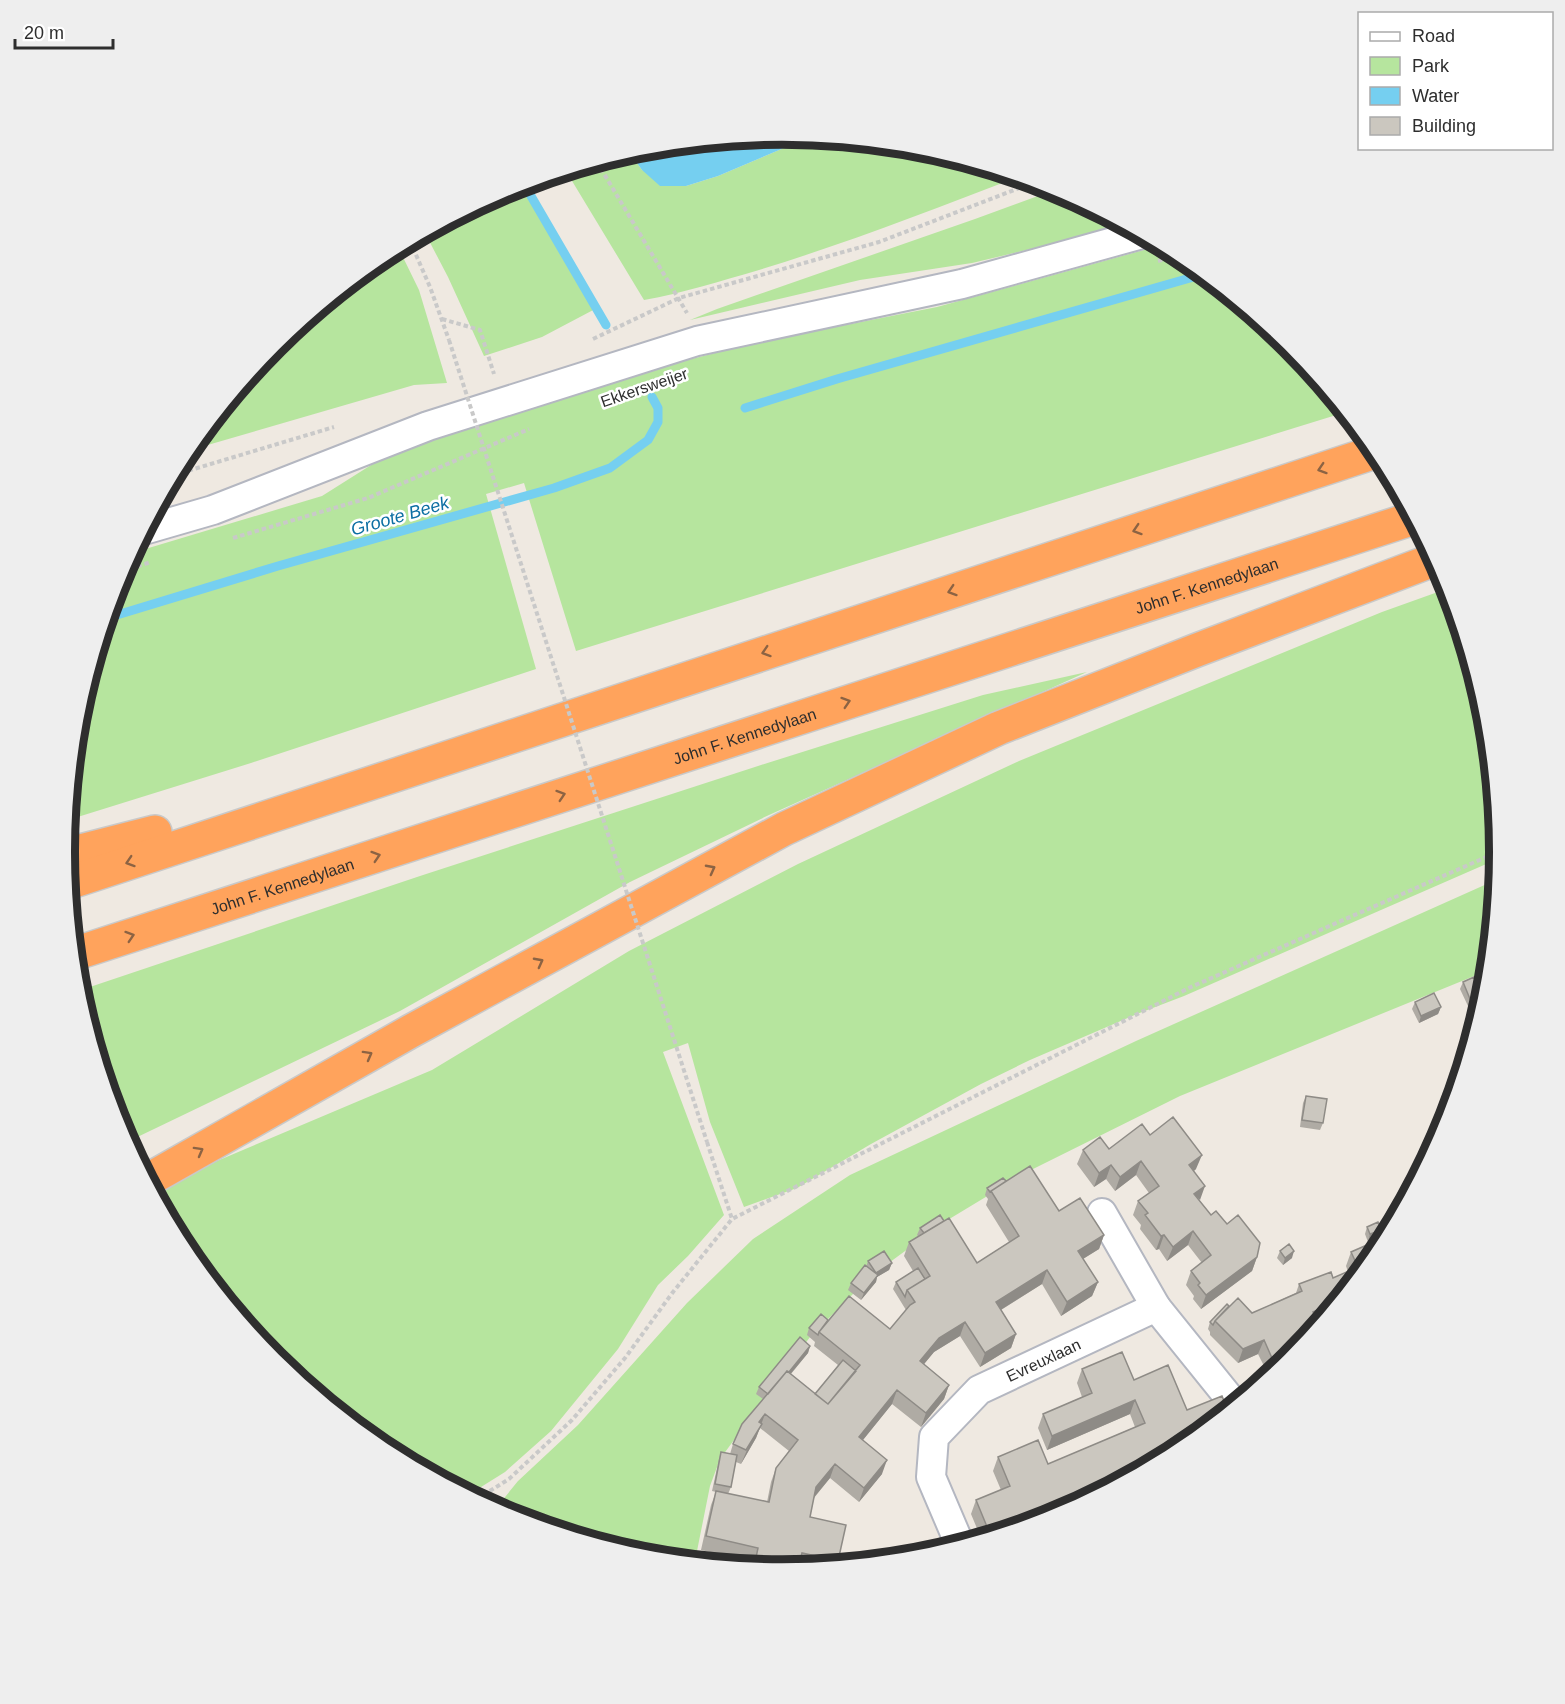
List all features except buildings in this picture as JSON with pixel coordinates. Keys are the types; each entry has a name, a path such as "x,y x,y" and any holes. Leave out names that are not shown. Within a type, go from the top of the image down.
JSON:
{"highway":[{"path":"76,880 1368,454"},
{"name":"John F. Kennedylaan","path":"82,952 1407,520"},
{"path":"154,1177 411,1031 784,829 999,728 1428,562"},
{"path":"75,852 405,770"}],"street":[{"name":"Ekkersweijer","path":"154,527 213,510 428,426 697,341 962,284 1132,237"},
{"path":"1102,1213 1156,1307 1230,1399"},
{"name":"Evreuxlaan","path":"957,1537 931,1477 934,1437 979,1390 1156,1307"}],"path":[{"path":"601,169 679,298 879,242 1023,187"},
{"path":"414,248 449,340 732,1219"},
{"path":"1147,264 1167,259"},
{"path":"441,318 480,330 494,375"},
{"path":"223,541 368,498 531,428"},
{"path":"135,567 156,561"},
{"path":"486,1494 509,1479 572,1420 625,1358 673,1292 732,1219 1191,987 1490,855"}],"green space":[{"path":"792,144 829,146 921,158 1007,181 792,260 644,300 570,178 635,160 642,170 686,186 718,176"},
{"path":"528,192 585,284 597,308 542,337 484,356 428,239 470,217"},
{"path":"1043,194 1117,229 972,263 860,280 690,320 717,309"},
{"path":"1151,248 1213,291 1249,320 1283,352 1338,414 576,651 524,483 486,494 536,669 251,763 77,817 81,760 99,669 129,581 143,550 322,496 387,455 629,375 754,343 937,307"},
{"path":"402,256 419,290 447,383 414,385 203,446 221,421 282,352 352,291"},
{"path":"1440,591 1466,669 1476,714 1484,760 1490,863 1184,996 1030,1060 871,1144 797,1188 744,1207 710,1122 688,1043 663,1052 724,1215 688,1256 658,1285 618,1349 551,1431 505,1472 476,1490 429,1465 389,1440 316,1384 282,1352 221,1283 194,1245 162,1190 217,1161 432,1070 629,951 798,864 1019,761 1382,612"},
{"path":"1087,672 769,815 630,882 400,1011 136,1138 99,1035 89,987 420,876 983,695"},
{"path":"1489,883 1484,944 1479,974 1180,1096 1027,1172 946,1221 871,1276 810,1337 720,1459 710,1486 696,1554 644,1546 599,1535 555,1522 502,1501 518,1481 578,1425 687,1303 753,1239 850,1175 1136,1041"}],"water":[{"path":"792,144 718,176 686,186 660,186 635,160 736,146"}],"waterway":[{"name":"Groote Beek","path":"529,192 606,325"},
{"path":"745,408 837,379 1194,277"},
{"name":"Groote Beek","path":"117,615 278,566 554,488 610,468 648,440 658,422 658,408 652,397"}]}
